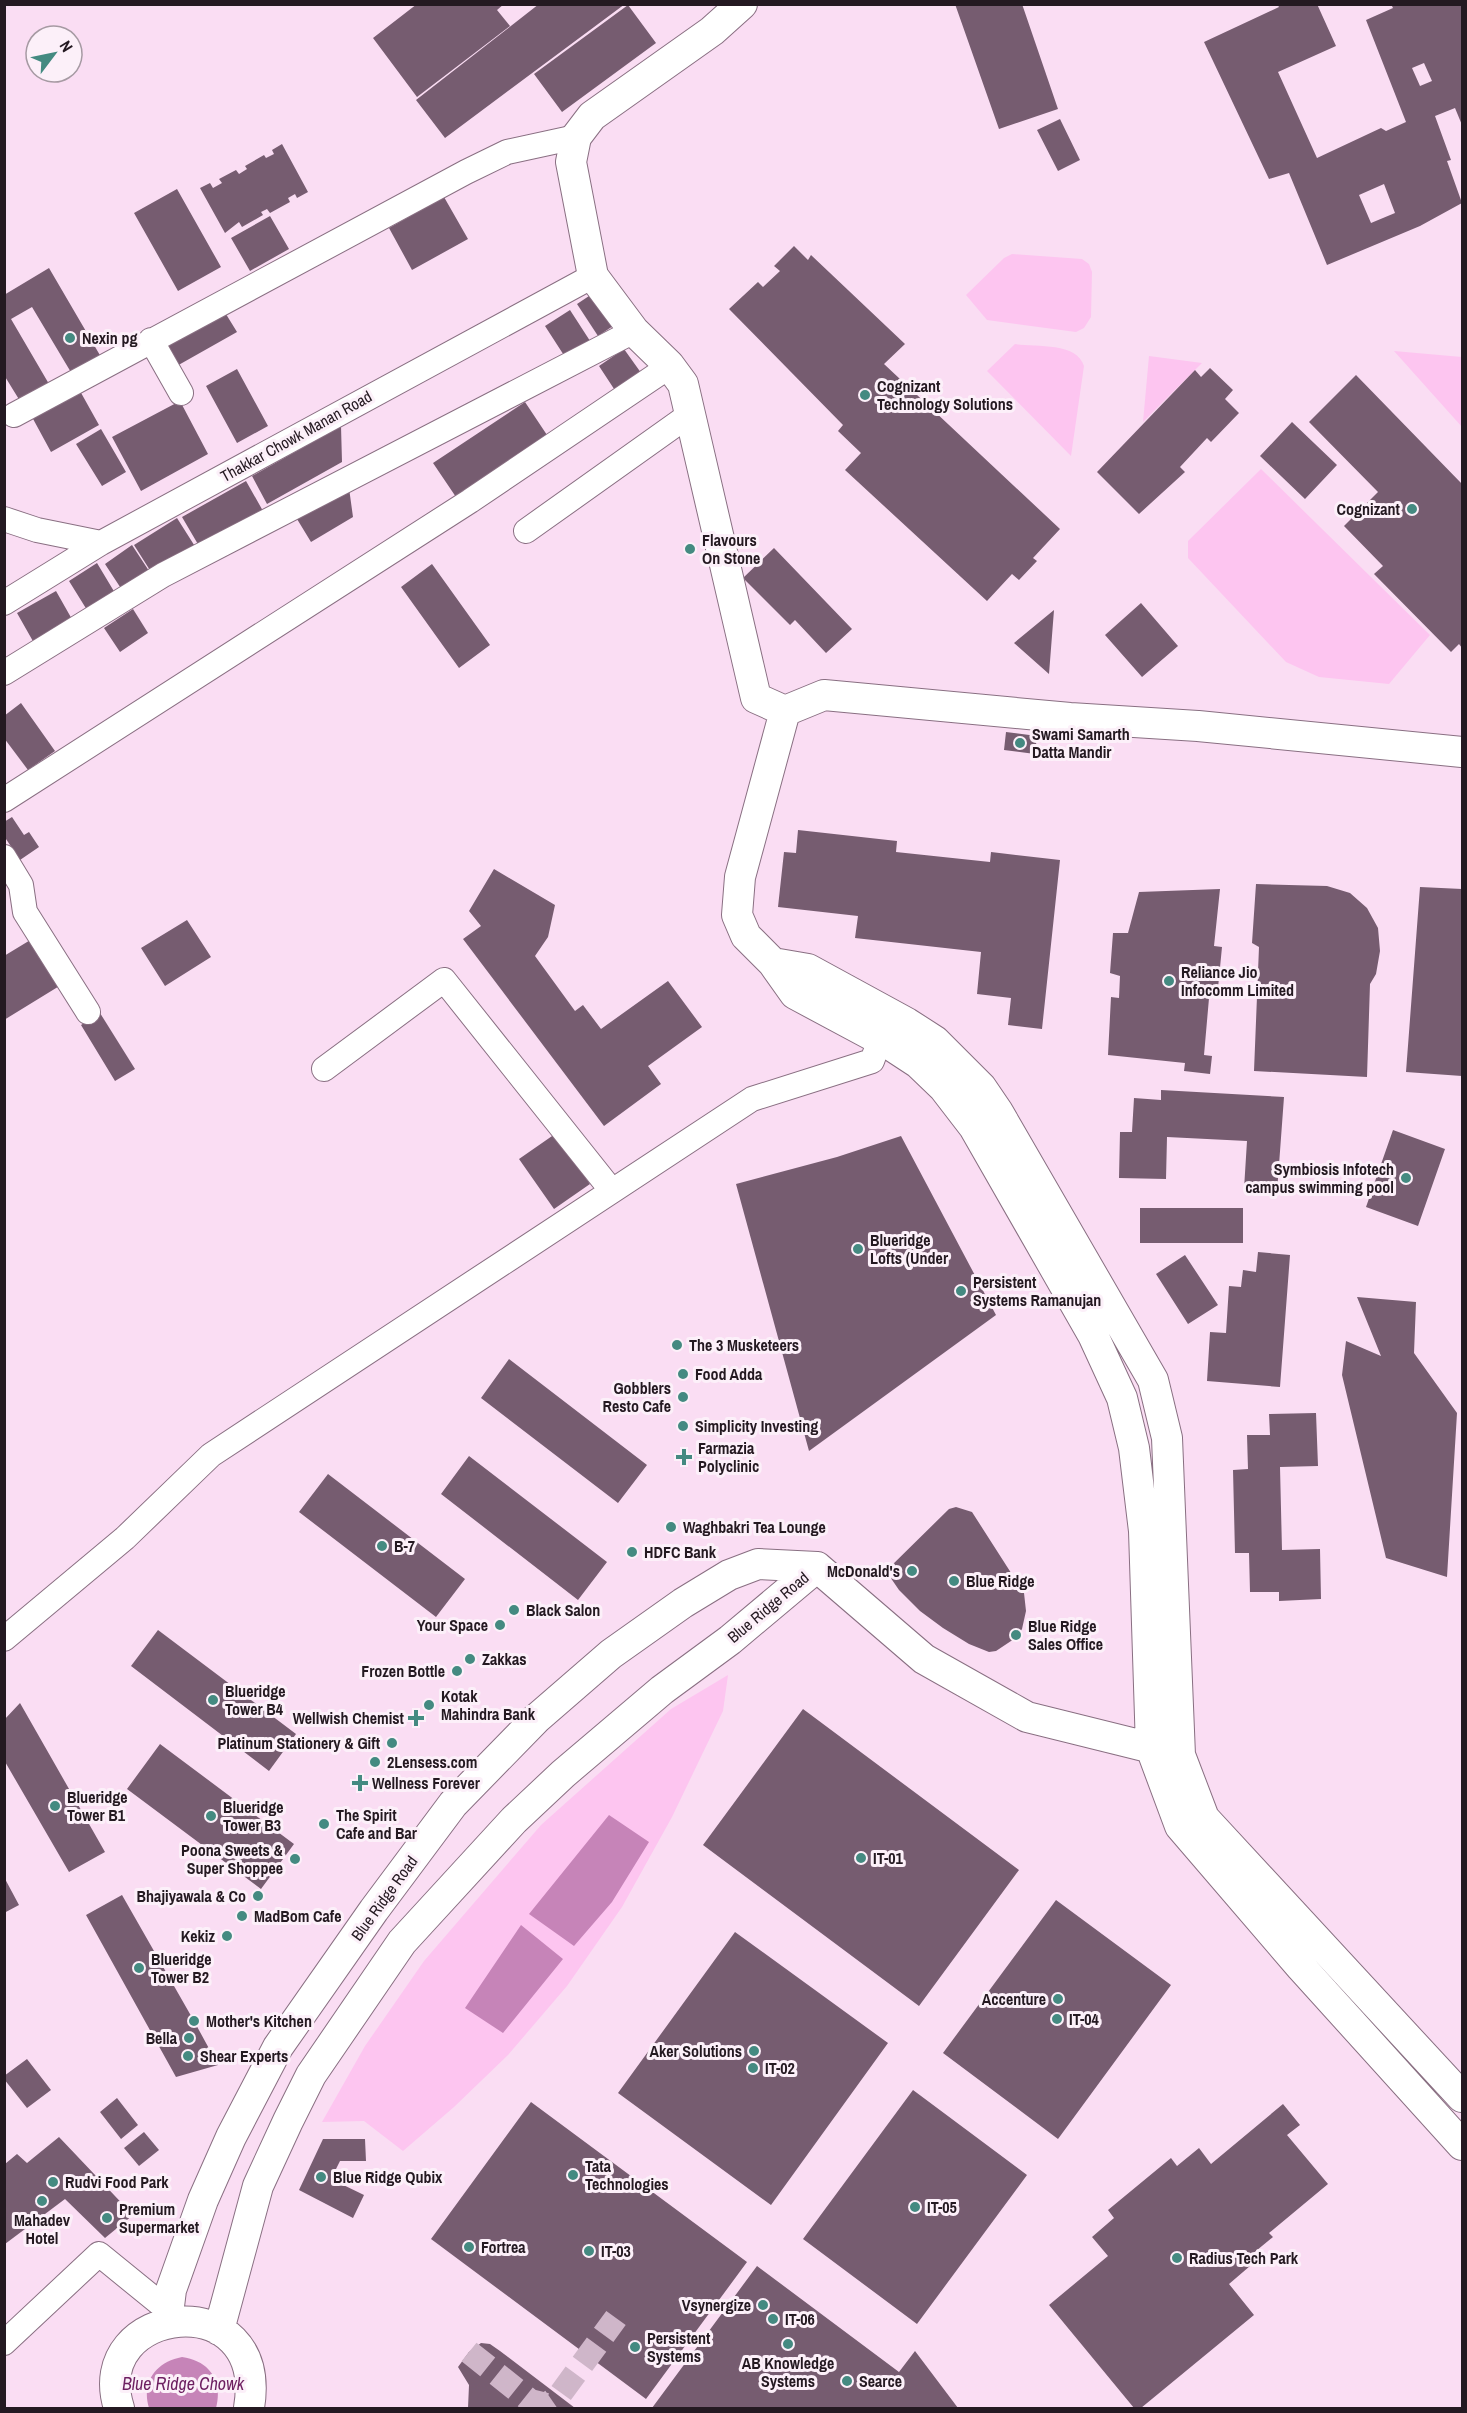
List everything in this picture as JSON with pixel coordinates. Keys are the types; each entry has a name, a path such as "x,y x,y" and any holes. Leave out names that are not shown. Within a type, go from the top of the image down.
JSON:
{"street":[{"path":"742,4 712,31 592,116 576,137 571,162 593,276 634,331 670,366 683,384 756,698 785,711 824,695 1070,718 1197,726 1462,752"},
{"path":"14,415 507,152 576,137"},
{"name":"Thakkar Chowk Manan Road","path":"4,603 101,543 593,276"},
{"path":"4,673 163,575 634,331"},
{"path":"151,340 181,393"},
{"path":"4,800 470,501 670,366"},
{"path":"526,531 689,415"},
{"path":"4,519 37,530 101,543"},
{"path":"785,711 740,877 737,915 746,936 773,963 795,994 885,1027 935,1041 981,1087 1153,1380 1167,1438 1180,1755 1204,1818 1462,2097"},
{"path":"4,857 21,885 25,912 88,1012"},
{"path":"324,1069 444,980 612,1191"},
{"path":"4,1639 125,1538 211,1455 752,1098 872,1061 885,1027"},
{"path":"885,1027 959,1104 1093,1335 1122,1398 1134,1448 1144,1531 1151,1748 1180,1826 1302,1967 1462,2145"},
{"name":"Blue Ridge Road","path":"168,2316 171,2290 203,2200 231,2137 278,2047 374,1910 453,1804 536,1719 610,1654 683,1603 729,1575 758,1564 816,1567"},
{"path":"816,1567 924,1659 1027,1717 1180,1755"},
{"name":"Blue Ridge Road","path":"219,2330 258,2186 288,2121 311,2075 402,1942 514,1820 571,1767 662,1690 730,1640 816,1567"},
{"path":"4,2343 99,2254 168,2316 203,2323 219,2330 232,2340 242,2354 250,2372 252,2390 249,2409"},
{"path":"114,2408 118,2371 125,2352 138,2337 168,2316"}],"shaded area":[{"path":"1012,254 1082,259 1089,264 1092,272 1091,317 1084,328 1076,332 987,320 966,295 1004,258"},
{"path":"1015,344 1065,349 1080,358 1084,366 1071,456 987,371"},
{"path":"1394,351 1462,357 1462,427"},
{"path":"1149,356 1202,363 1143,422"},
{"path":"1261,469 1430,635 1389,684 1319,677 1286,662 1188,558 1188,541"},
{"path":"728,1675 723,1711 672,1817 622,1907 567,1986 508,2055 454,2107 403,2151 364,2121 322,2122 365,2046 424,1961 541,1825 671,1709"}],"water":[{"path":"609,1815 649,1842 612,1902 574,1946 529,1914"},
{"path":"521,1925 563,1959 503,2033 465,2008"},
{"name":"Blue Ridge Chowk","path":"182,2357 200,2363 212,2374 218,2389 216,2408 149,2408 147,2390 153,2375 165,2363"}],"building":[{"path":"417,4 504,4 497,10 510,26 417,97 373,38"},
{"path":"539,4 625,4 445,138 416,100"},
{"path":"955,4 1022,4 1058,109 999,129"},
{"path":"1277,4 1317,4 1336,46 1278,72 1317,158 1381,128 1386,131 1406,122 1366,20 1393,8 1391,4 1462,4 1462,125 1455,108 1435,116 1451,160 1447,161 1462,203 1420,226 1327,265 1289,173 1269,179 1204,42 1279,7","holes":["1424,63 1432,81 1420,86 1412,68","1384,184 1395,213 1371,223 1359,195"]},
{"path":"628,5 656,43 562,112 534,74"},
{"path":"1060,119 1080,160 1058,171 1037,130"},
{"path":"282,144 308,192 297,198 295,194 288,198 290,202 270,213 267,209 261,212 263,215 242,227 239,222 225,233 200,188 210,183 213,188 222,183 219,179 236,170 239,174 247,169 245,166 264,155 266,158 274,154 272,150"},
{"path":"177,189 221,267 178,291 134,213"},
{"path":"444,197 468,239 412,270 389,228"},
{"path":"270,216 289,249 250,271 231,238"},
{"name":"Cognizant Technology Solutions","path":"794,246 808,260 811,255 905,344 884,364 1060,529 1033,558 1037,561 1019,580 1012,574 987,601 845,470 861,453 838,431 843,425 729,309 758,282 763,287 780,271 774,266"},
{"name":"Nexin pg","path":"49,268 101,357 72,374 32,307 11,319 49,384 20,401 4,375 4,295"},
{"path":"595,292 616,324 598,336 577,304"},
{"path":"221,306 237,332 175,367 160,341"},
{"path":"570,310 592,344 567,360 545,326"},
{"path":"624,349 644,377 618,395 599,366"},
{"path":"1210,368 1233,390 1225,399 1239,413 1211,442 1207,438 1180,467 1185,472 1139,514 1097,472 1195,370 1201,377"},
{"path":"237,369 268,426 237,443 206,386"},
{"name":"Cognizant","path":"1356,375 1462,484 1462,648 1459,644 1451,652 1374,574 1383,566 1344,526 1378,492 1309,422"},
{"path":"80,391 99,425 51,452 32,417"},
{"path":"180,401 208,454 141,491 112,437"},
{"path":"525,402 549,438 458,500 433,463"},
{"path":"1292,422 1337,465 1305,499 1260,456"},
{"path":"341,426 342,462 267,504 252,476"},
{"path":"101,429 126,472 102,486 76,444"},
{"path":"246,481 263,511 199,546 182,517"},
{"path":"349,488 353,517 311,542 297,519"},
{"path":"177,518 196,548 153,575 134,545"},
{"path":"132,545 151,574 124,593 105,564"},
{"path":"774,548 852,629 826,653 795,620 790,625 743,578"},
{"path":"97,563 115,593 87,610 69,581"},
{"path":"432,564 490,645 459,668 401,587"},
{"path":"56,591 73,621 34,643 17,613"},
{"path":"1141,603 1178,646 1142,677 1105,635"},
{"path":"133,609 148,633 120,652 104,628"},
{"path":"1054,610 1049,674 1014,643"},
{"path":"21,703 55,751 28,770 4,738 4,716"},
{"name":"Swami Samarth Datta Mandir","path":"1006,732 1037,736 1035,754 1004,750"},
{"path":"12,817 24,835 29,832 39,847 20,860 4,836 4,822"},
{"path":"798,830 897,841 896,852 990,862 991,852 1060,860 1042,1029 1008,1025 1011,998 977,994 981,952 855,938 858,916 778,907 784,852 796,853"},
{"path":"494,869 555,905 548,937 535,956 575,1011 583,1005 601,1029 668,981 702,1027 648,1066 661,1084 604,1126 463,939 481,926 469,911"},
{"path":"1256,884 1327,886 1350,893 1367,908 1378,928 1380,951 1376,974 1370,984 1367,1077 1254,1071 1259,947 1252,943"},
{"path":"1420,887 1462,889 1462,1076 1406,1072"},
{"name":"Reliance Jio Infocomm Limited","path":"1220,889 1214,946 1222,947 1218,988 1210,987 1204,1055 1212,1056 1210,1074 1184,1071 1185,1063 1108,1055 1111,997 1119,998 1120,976 1110,973 1113,933 1128,933 1139,892"},
{"path":"187,920 211,957 165,986 141,948"},
{"path":"32,939 61,985 4,1020 4,956"},
{"path":"100,1013 135,1069 115,1081 81,1025"},
{"path":"1161,1090 1284,1097 1277,1192 1244,1189 1247,1141 1167,1137 1166,1179 1119,1178 1120,1132 1132,1132 1134,1098 1161,1100"},
{"name":"Symbiosis Infotech campus swimming pool","path":"1393,1130 1445,1149 1418,1226 1366,1207"},
{"path":"555,1134 590,1184 554,1209 519,1159"},
{"name":"Blueridge Lofts (Under","path":"901,1136 996,1315 809,1451 736,1184 837,1157"},
{"path":"1140,1208 1243,1208 1243,1243 1140,1243"},
{"path":"1258,1252 1290,1255 1280,1387 1207,1381 1210,1332 1226,1333 1229,1286 1241,1287 1243,1270 1256,1272"},
{"path":"1185,1255 1218,1305 1188,1324 1156,1274"},
{"path":"1357,1297 1416,1302 1414,1353 1457,1413 1447,1577 1386,1558 1342,1375 1346,1341 1381,1356"},
{"path":"509,1359 647,1465 618,1503 481,1398"},
{"path":"1316,1413 1318,1466 1280,1467 1282,1550 1320,1549 1321,1599 1279,1601 1279,1592 1250,1592 1249,1553 1235,1553 1233,1470 1248,1469 1247,1435 1270,1435 1269,1414"},
{"path":"469,1456 607,1562 578,1600 441,1494"},
{"name":"B-7","path":"328,1474 465,1579 436,1617 299,1512"},
{"name":"Blue Ridge","path":"956,1507 972,1512 1024,1593 1026,1611 1022,1629 1017,1637 996,1651 989,1652 969,1644 943,1628 920,1611 899,1590 886,1571 949,1509"},
{"name":"Blueridge Tower B4","path":"158,1630 296,1734 269,1771 131,1666"},
{"name":"Blueridge Tower B1","path":"20,1703 105,1852 69,1872 4,1760 4,1720"},
{"name":"IT-01","path":"803,1709 1019,1870 919,2006 703,1845"},
{"name":"Blueridge Tower B3","path":"160,1744 294,1844 261,1889 127,1789"},
{"path":"4,1877 19,1905 4,1913"},
{"name":"Blueridge Tower B2","path":"122,1895 218,2065 176,2077 86,1915"},
{"name":"IT-04","path":"1056,1900 1171,1985 1058,2139 943,2053"},
{"name":"IT-02","path":"735,1932 888,2043 771,2205 618,2093"},
{"path":"27,2059 51,2090 27,2108 4,2076"},
{"name":"IT-05","path":"913,2090 1027,2175 917,2324 803,2239"},
{"path":"117,2098 138,2125 121,2139 100,2112"},
{"name":"IT-03","path":"531,2102 747,2262 646,2399 431,2239"},
{"name":"Radius Tech Park","path":"1283,2104 1300,2125 1287,2135 1328,2184 1269,2233 1273,2237 1245,2260 1250,2266 1229,2284 1254,2315 1141,2408 1134,2408 1049,2305 1108,2256 1092,2237 1114,2218 1108,2210 1171,2158 1177,2166 1199,2148 1211,2164"},
{"path":"144,2132 159,2150 139,2166 124,2148"},
{"name":"Rudvi Food Park","path":"59,2137 133,2215 105,2238 65,2199 5,2244 5,2164 17,2154 27,2163"},
{"path":"323,2139 365,2139 366,2161 340,2161 331,2179 364,2195 353,2218 299,2190"},
{"name":"IT-06","path":"757,2266 899,2372 915,2351 958,2408 652,2408"},
{"path":"481,2343 490,2344 575,2408 468,2408 469,2385 458,2367 469,2352"}],"tunnel":[{"path":"530,2401 546,2405 559,2396 616,2318"},
{"path":"469,2352 539,2408"}],"place":[{"name":"Nexin pg","path":"70,338"},
{"name":"Cognizant Technology Solutions","path":"865,395"},
{"name":"Cognizant","path":"1412,509"},
{"name":"Flavours On Stone","path":"690,549"},
{"name":"Swami Samarth Datta Mandir","path":"1020,743"},
{"name":"Reliance Jio Infocomm Limited","path":"1169,981"},
{"name":"Symbiosis Infotech campus swimming pool","path":"1406,1178"},
{"name":"Blueridge Lofts (Under","path":"858,1249"},
{"name":"Persistent Systems Ramanujan","path":"961,1291"},
{"name":"The 3 Musketeers","path":"677,1345"},
{"name":"Food Adda","path":"683,1374"},
{"name":"Gobblers Resto Cafe","path":"683,1397"},
{"name":"Simplicity Investing","path":"683,1426"},
{"name":"Farmazia Polyclinic","path":"684,1457"},
{"name":"Waghbakri Tea Lounge","path":"671,1527"},
{"name":"B-7","path":"382,1546"},
{"name":"HDFC Bank","path":"632,1552"},
{"name":"McDonald's","path":"912,1571"},
{"name":"Blue Ridge","path":"954,1581"},
{"name":"Black Salon","path":"514,1610"},
{"name":"Your Space","path":"500,1625"},
{"name":"Blue Ridge Sales Office","path":"1016,1635"},
{"name":"Zakkas","path":"470,1659"},
{"name":"Frozen Bottle","path":"457,1671"},
{"name":"Blueridge Tower B4","path":"213,1700"},
{"name":"Kotak Mahindra Bank","path":"429,1705"},
{"name":"Wellwish Chemist","path":"416,1718"},
{"name":"Platinum Stationery & Gift","path":"392,1743"},
{"name":"2Lensess.com","path":"375,1762"},
{"name":"Wellness Forever","path":"360,1783"},
{"name":"Blueridge Tower B1","path":"55,1806"},
{"name":"Blueridge Tower B3","path":"211,1816"},
{"name":"The Spirit Cafe and Bar","path":"324,1824"},
{"name":"IT-01","path":"861,1858"},
{"name":"Poona Sweets & Super Shoppee","path":"295,1859"},
{"name":"Bhajiyawala & Co","path":"258,1896"},
{"name":"MadBom Cafe","path":"242,1916"},
{"name":"Kekiz","path":"227,1936"},
{"name":"Blueridge Tower B2","path":"139,1968"},
{"name":"Accenture","path":"1058,1999"},
{"name":"IT-04","path":"1057,2019"},
{"name":"Mother's Kitchen","path":"194,2021"},
{"name":"Bella","path":"189,2038"},
{"name":"Aker Solutions","path":"754,2051"},
{"name":"Shear Experts","path":"188,2056"},
{"name":"IT-02","path":"753,2068"},
{"name":"Tata Technologies","path":"573,2175"},
{"name":"Blue Ridge Qubix","path":"321,2177"},
{"name":"Rudvi Food Park","path":"53,2182"},
{"name":"Mahadev Hotel","path":"42,2201"},
{"name":"IT-05","path":"915,2207"},
{"name":"Premium Supermarket","path":"107,2218"},
{"name":"Fortrea","path":"469,2247"},
{"name":"IT-03","path":"589,2251"},
{"name":"Radius Tech Park","path":"1177,2258"},
{"name":"Vsynergize","path":"763,2305"},
{"name":"IT-06","path":"773,2319"},
{"name":"AB Knowledge Systems","path":"788,2344"},
{"name":"Persistent Systems","path":"635,2347"},
{"name":"Searce","path":"847,2381"}]}
